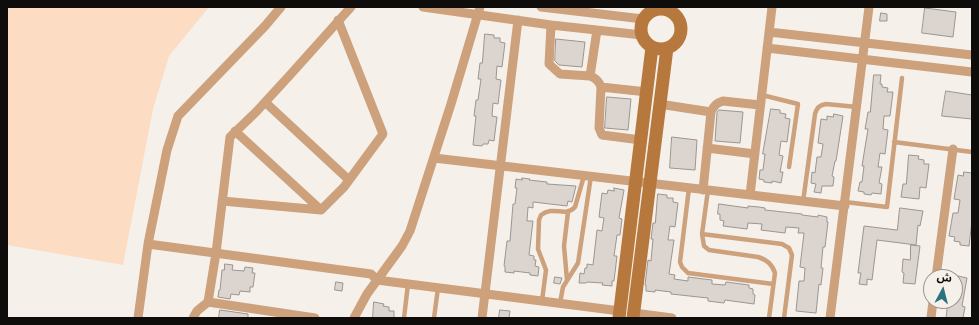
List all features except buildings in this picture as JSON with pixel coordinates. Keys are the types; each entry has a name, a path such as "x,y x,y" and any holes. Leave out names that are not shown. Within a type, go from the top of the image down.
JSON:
{"street":[{"path":"138,318 148,244 167,150 178,116 265,26 281,7"},
{"path":"193,318 197,311 208,302 216,253 230,137 265,102 351,7"},
{"path":"423,7 479,11 518,20 551,25 642,35"},
{"path":"541,7 643,19"},
{"path":"750,195 772,7"},
{"path":"830,318 869,7"},
{"path":"655,8 670,9 681,24 682,31 680,37 676,43 667,48 659,49 652,47 647,44 642,35 641,26 643,19 655,8"},
{"path":"354,318 367,294 402,246 410,231 479,11"},
{"path":"321,210 349,180 383,134 338,20"},
{"path":"482,318 518,20"},
{"path":"551,25 548,60 549,64 560,74 590,76 599,81 601,87 599,128 602,135 640,140"},
{"path":"590,76 597,30"},
{"path":"769,32 972,55"},
{"path":"148,244 371,274 377,280 560,303 619,315 652,47"},
{"path":"667,48 634,316 672,318"},
{"path":"767,48 972,72"},
{"path":"601,87 647,92"},
{"path":"705,190 707,148 713,106 723,101 760,105"},
{"path":"265,102 349,180"},
{"path":"659,104 711,112"},
{"path":"235,131 321,210"},
{"path":"707,148 755,154"},
{"path":"937,269 953,150"},
{"path":"434,158 803,202 845,204"},
{"path":"222,201 321,210"},
{"path":"208,302 315,318"}],"lane":[{"path":"845,204 887,207 902,78"},
{"path":"762,95 798,104 789,167"},
{"path":"803,202 817,108 826,104 857,107"},
{"path":"894,142 972,152"},
{"path":"542,301 546,270 538,249 539,220 541,215 550,210 572,211 587,176"},
{"path":"560,303 562,287 578,263 587,176"},
{"path":"689,188 680,262 684,271 688,273 773,284"},
{"path":"705,190 702,234 704,246 709,250 758,257 764,259 773,267 775,273 769,318"},
{"path":"567,280 564,246 568,212"},
{"path":"702,234 782,244 790,248 792,255 784,318"},
{"path":"404,318 408,284"},
{"path":"434,318 438,288"}],"shaded area":[{"path":"7,7 209,7 169,56 153,109 123,265 7,245"}]}
